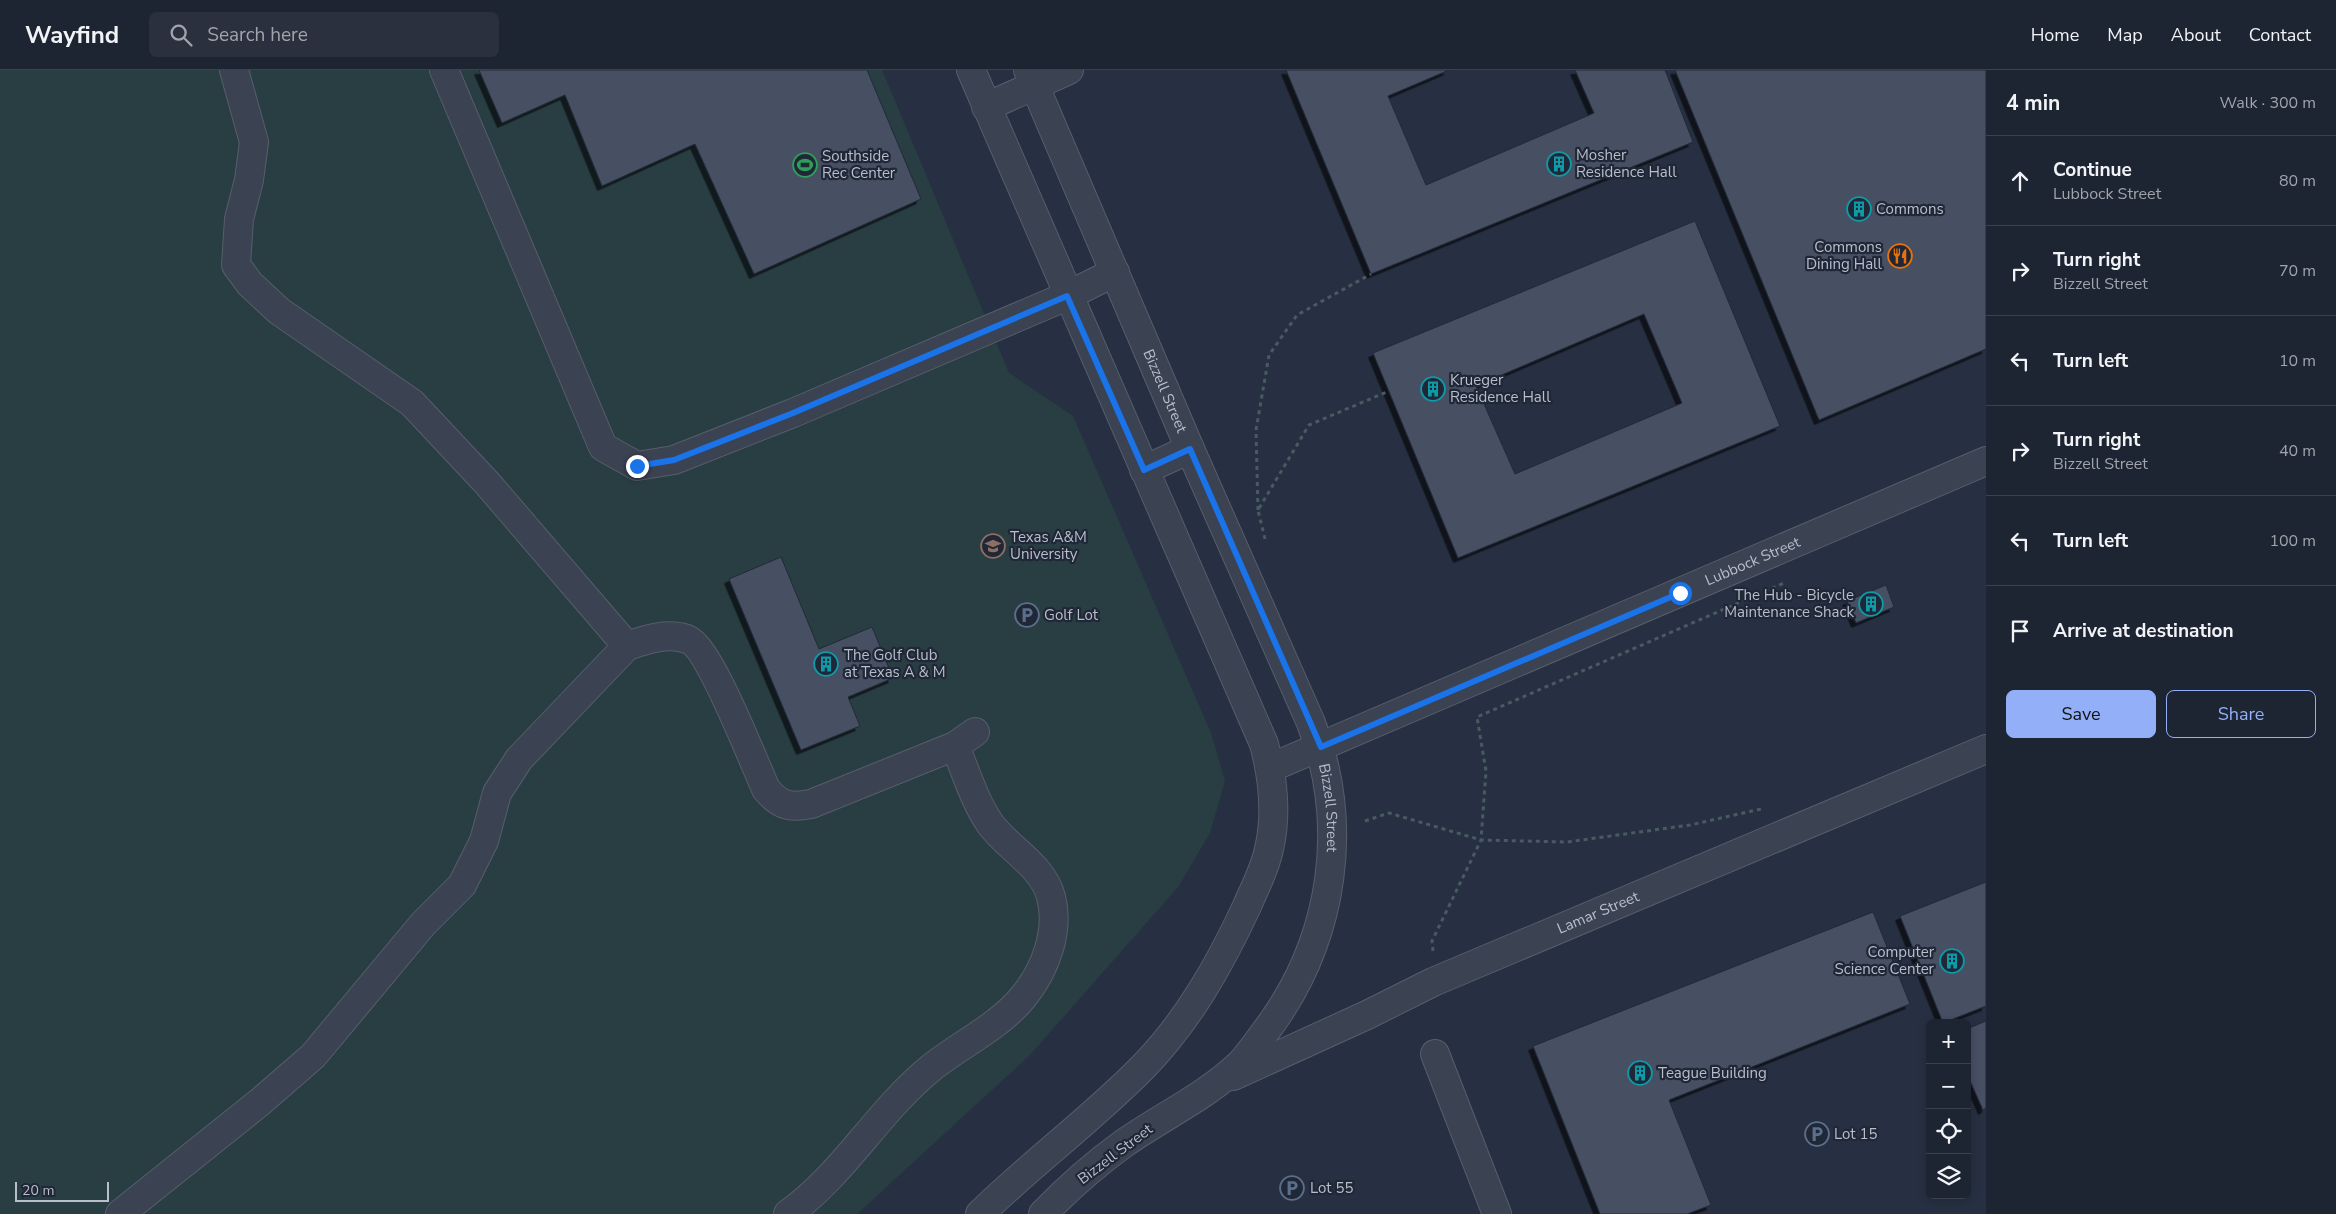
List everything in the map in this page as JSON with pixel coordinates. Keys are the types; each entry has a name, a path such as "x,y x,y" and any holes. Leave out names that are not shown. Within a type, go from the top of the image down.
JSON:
{"street":[{"path":"234,70 254,142 249,180 239,219 236,265 250,284 279,311 412,403 487,483 627,646"},
{"path":"444,70 603,448 637,466 674,460 711,446 1067,296 1115,272"},
{"path":"971,70 1067,296 1261,738 1270,768 1273,795 1271,834 1264,868 1226,950 1178,1027 1143,1067 1034,1163 980,1214"},
{"path":"986,107 1031,77 1068,70"},
{"name":"Bizzell Street","path":"1031,77 1190,449 1321,747 1330,789 1333,850 1326,903 1318,931 1296,986 1280,1012 1241,1062 1214,1085 1122,1144 1089,1171 1043,1214"},
{"path":"1144,470 1190,449"},
{"name":"Lubbock Street","path":"1270,768 1986,461"},
{"path":"120,1214 260,1102 313,1056 423,924 462,885 484,841 497,793 519,759 627,646 652,638 670,637 688,639 700,649 713,671 766,789 775,800 793,808 811,804 965,739 983,812 992,826 1037,870 1051,897 1054,924 1047,959 1024,995 1006,1014 931,1068 890,1108 846,1159 806,1201 788,1214"},
{"name":"Lamar Street","path":"1214,1085 1367,1015 1433,982 1986,749"},
{"path":"1435,1054 1497,1214"}],"path":[{"path":"1266,545 1258,510 1256,430 1269,355 1297,315 1371,274"},
{"path":"1258,510 1309,425 1389,391"},
{"path":"1433,982 1432,941 1481,840 1486,771 1477,717 1787,581"},
{"path":"1365,821 1389,813 1481,840 1567,842 1690,825 1765,808"}],"green space":[{"path":"0,70 882,70 1009,373 1073,416 1211,733 1225,781 1210,833 1178,887 1030,1055 857,1214 0,1214"}],"building":[{"name":"Southside Rec Center","path":"479,70 867,70 921,199 754,274 695,144 602,186 565,95 502,123"},
{"name":"Mosher Residence Hall","path":"1286,70 1449,70 1388,96 1426,185 1594,113 1575,70 1665,70 1693,142 1371,274"},
{"name":"Commons","path":"1675,70 1986,70 1986,349 1819,420"},
{"name":"Krueger Residence Hall","path":"1695,221 1780,426 1458,558 1373,353","holes":["1644,314 1682,403 1515,474 1476,386"]},
{"name":"The Golf Club at Texas A & M","path":"781,557 819,649 872,627 893,678 848,697 860,726 801,750 729,579"},
{"name":"The Hub - Bicycle Maintenance Shack","path":"1886,585 1894,607 1856,623 1847,601"},
{"name":"Computer Science Center","path":"1986,882 1986,1006 1953,1019 1941,1019 1900,916"},
{"name":"Teague Building","path":"1873,912 1910,1004 1669,1100 1711,1205 1687,1214 1600,1214 1533,1046"},
{"path":"1986,1021 1986,1108 1983,1110 1971,1083 1971,1027"}],"place":[{"name":"Mosher Residence Hall","path":"1559,164"},
{"name":"Southside Rec Center","path":"805,165"},
{"name":"Commons","path":"1859,209"},
{"name":"Commons Dining Hall","path":"1900,256"},
{"name":"Krueger Residence Hall","path":"1433,389"},
{"name":"Texas A&M University","path":"993,546"},
{"name":"The Hub - Bicycle Maintenance Shack","path":"1871,604"},
{"name":"Golf Lot","path":"1027,615"},
{"name":"The Golf Club at Texas A & M","path":"826,664"},
{"name":"Computer Science Center","path":"1952,961"},
{"name":"Teague Building","path":"1640,1073"},
{"name":"Lot 15","path":"1817,1134"},
{"name":"Lot 55","path":"1292,1188"}],"route":[{"path":"637,466 674,460 793,413 1067,296 1144,470 1190,449 1215,502 1321,747 1680,593"}]}
